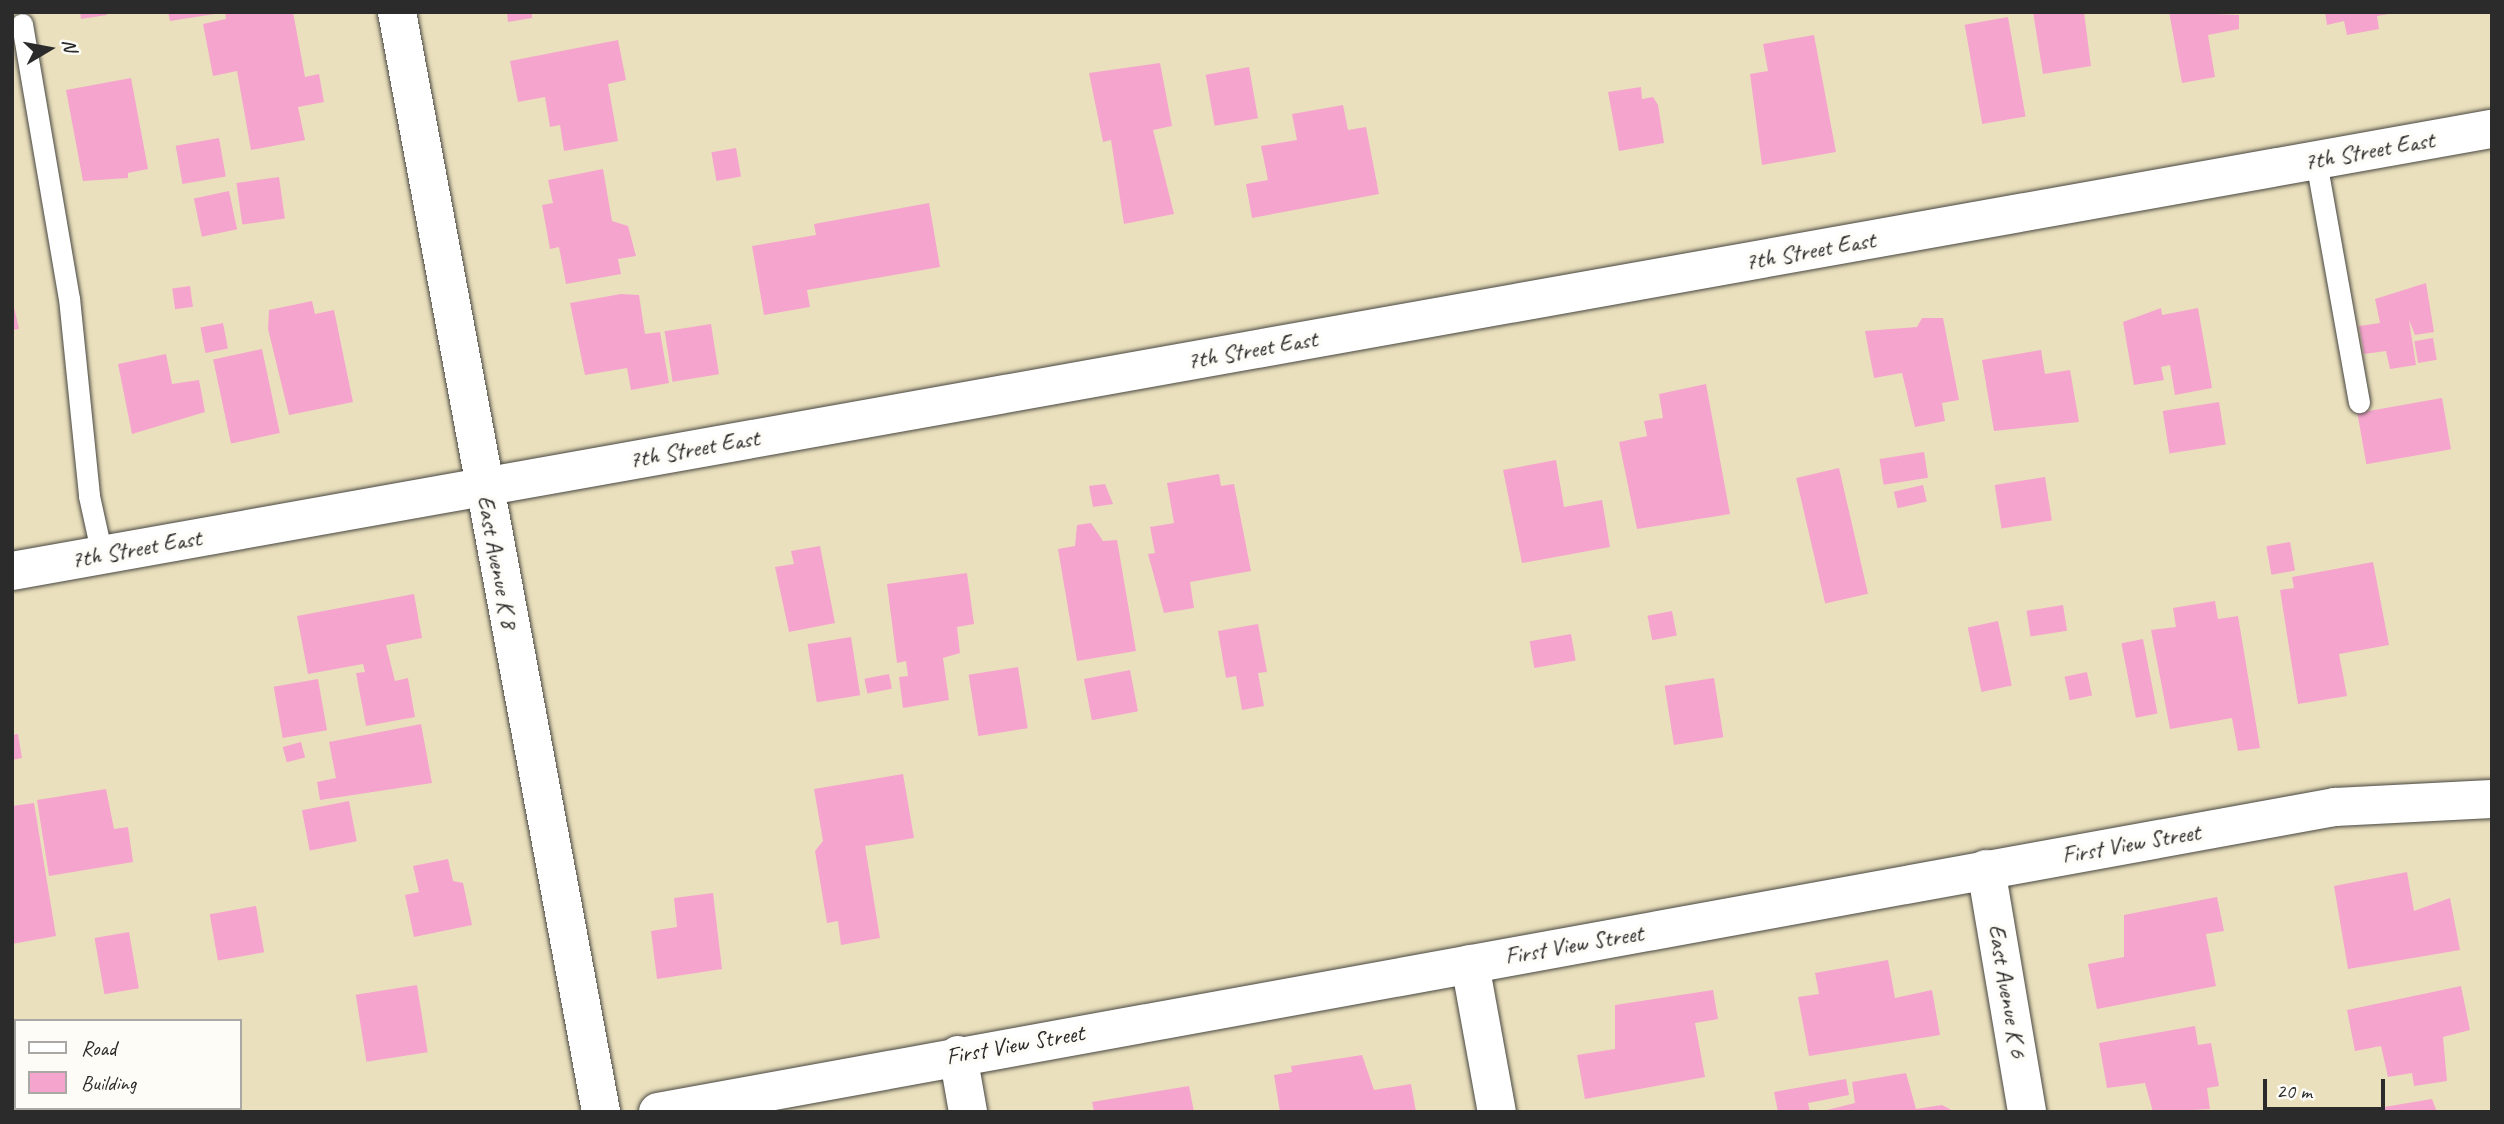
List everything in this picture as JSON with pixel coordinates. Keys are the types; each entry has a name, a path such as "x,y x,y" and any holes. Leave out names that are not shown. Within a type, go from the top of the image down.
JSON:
{"street":[{"name":"East Avenue K 8","path":"397,12 601,1112"},
{"name":"7th Street East","path":"12,571 2492,129"},
{"name":"First View Street","path":"658,1112 958,1055 2335,807 2492,799"},
{"name":"East Avenue K 6","path":"1986,869 2027,1112"},
{"path":"1470,964 1497,1112"},
{"path":"958,1055 968,1112"}],"lane":[{"path":"22,24 69,298 89,496 102,555"},
{"path":"2316,161 2359,402"}],"building":[{"path":"80,12 106,12 107,15 81,19"},
{"path":"168,12 215,12 215,14 170,21"},
{"path":"225,12 293,12 305,77 319,74 324,102 298,107 305,140 251,150 237,71 213,76 203,24 226,19"},
{"path":"507,12 532,12 532,18 508,22"},
{"path":"2033,12 2084,12 2091,66 2043,74"},
{"path":"2169,12 2239,15 2239,29 2208,35 2215,77 2182,83"},
{"path":"2325,12 2389,14 2377,16 2379,29 2347,35 2344,21 2327,25"},
{"path":"2008,17 2026,116 1982,124 1965,25"},
{"path":"1814,35 1836,152 1762,165 1750,74 1768,71 1763,44"},
{"path":"618,40 626,80 608,84 618,141 564,151 560,125 550,127 545,97 518,102 510,61"},
{"path":"1160,63 1172,126 1153,130 1174,214 1124,224 1111,140 1103,142 1089,73"},
{"path":"1249,67 1258,118 1215,126 1206,75"},
{"path":"131,78 148,169 128,173 128,178 83,181 66,90"},
{"path":"1641,87 1642,99 1653,97 1658,105 1664,143 1619,151 1608,92"},
{"path":"1343,105 1348,130 1366,127 1379,194 1252,218 1246,184 1268,180 1261,146 1297,140 1292,114"},
{"path":"219,138 226,176 182,184 176,146"},
{"path":"736,148 741,177 716,181 711,152"},
{"path":"603,169 612,221 628,226 636,256 618,259 621,274 566,284 559,247 550,249 542,205 553,203 548,180"},
{"path":"279,177 285,219 242,225 236,183"},
{"path":"229,191 237,229 202,237 194,198"},
{"path":"929,203 940,267 807,290 810,307 764,315 752,246 816,235 814,224"},
{"path":"2426,283 2434,332 2415,335 2409,320 2416,365 2390,369 2386,351 2364,354 2359,326 2380,323 2375,299"},
{"path":"190,286 193,307 175,309 172,289"},
{"path":"621,294 639,295 645,334 660,332 669,383 631,390 627,368 585,375 570,303"},
{"path":"12,298 19,329 12,330"},
{"path":"312,301 315,314 334,310 353,402 289,415 268,329 269,310"},
{"path":"2161,308 2162,315 2198,308 2212,388 2175,395 2170,365 2161,367 2164,380 2134,385 2123,322"},
{"path":"1922,318 1943,318 1959,400 1942,403 1945,421 1915,427 1902,373 1874,378 1865,331 1917,327"},
{"path":"223,323 228,349 205,353 200,327"},
{"path":"711,324 719,374 673,382 665,331"},
{"path":"2433,338 2437,360 2418,363 2414,341"},
{"path":"262,349 280,433 231,444 213,359"},
{"path":"2041,350 2045,374 2070,370 2079,422 1994,431 1982,360"},
{"path":"166,354 172,384 199,380 205,412 132,434 118,364"},
{"path":"1706,384 1730,514 1637,529 1619,442 1647,436 1644,421 1663,418 1659,394"},
{"path":"2442,398 2451,449 2366,464 2357,413"},
{"path":"2219,402 2226,444 2169,453 2163,411"},
{"path":"1924,452 1928,478 1884,485 1880,459"},
{"path":"1556,460 1564,507 1602,500 1610,547 1522,563 1503,470"},
{"path":"1839,468 1868,594 1825,604 1796,478"},
{"path":"1219,474 1221,486 1234,484 1251,571 1190,582 1194,608 1164,613 1148,554 1155,553 1150,527 1174,523 1167,483"},
{"path":"2045,477 2052,520 2002,528 1995,485"},
{"path":"1105,484 1113,504 1093,507 1089,486"},
{"path":"1923,485 1927,502 1898,508 1894,492"},
{"path":"1091,523 1103,541 1117,540 1136,651 1077,661 1058,549 1075,546 1077,525"},
{"path":"2290,542 2295,571 2271,575 2266,546"},
{"path":"820,546 835,623 789,632 775,567 794,564 791,551"},
{"path":"2373,562 2389,645 2339,654 2347,696 2298,704 2280,590 2294,588 2292,577"},
{"path":"967,573 974,624 957,627 960,653 943,658 949,700 903,708 899,677 908,676 906,661 897,663 887,584"},
{"path":"414,594 422,638 386,645 395,681 408,678 415,717 366,726 356,673 365,672 363,664 308,674 297,616"},
{"path":"2215,601 2218,619 2238,616 2260,748 2238,751 2232,718 2170,729 2151,630 2176,627 2173,608"},
{"path":"2063,605 2067,631 2031,636 2026,611"},
{"path":"1672,611 1677,636 1652,640 1647,616"},
{"path":"1998,621 2012,686 1981,692 1968,627"},
{"path":"1258,624 1267,672 1258,673 1264,706 1242,710 1236,676 1226,678 1218,631"},
{"path":"1571,634 1576,661 1534,668 1530,641"},
{"path":"851,637 860,695 817,702 808,644"},
{"path":"2143,639 2158,714 2136,718 2121,643"},
{"path":"1018,667 1028,728 978,736 969,675"},
{"path":"1130,670 1138,711 1092,720 1084,679"},
{"path":"2087,672 2092,695 2069,700 2065,677"},
{"path":"889,674 892,689 867,693 864,679"},
{"path":"1714,678 1723,737 1674,745 1665,686"},
{"path":"318,679 327,730 283,738 274,687"},
{"path":"421,724 432,783 320,800 317,782 336,778 329,742"},
{"path":"18,734 22,758 12,760 12,735"},
{"path":"301,742 305,757 287,762 283,747"},
{"path":"903,774 914,838 865,846 880,938 841,945 838,921 827,923 815,851 823,841 814,789"},
{"path":"106,789 114,829 128,827 133,862 49,876 37,800"},
{"path":"349,801 357,841 310,850 302,810"},
{"path":"34,803 56,936 12,944 12,806"},
{"path":"448,859 453,881 463,883 472,925 414,937 405,895 419,892 413,866"},
{"path":"2407,872 2414,911 2450,898 2460,950 2348,969 2334,886"},
{"path":"713,893 722,969 657,979 651,931 677,927 674,898"},
{"path":"2217,897 2224,931 2206,934 2216,986 2097,1009 2088,964 2124,957 2124,915"},
{"path":"256,906 264,952 218,960 210,914"},
{"path":"129,932 139,988 104,994 95,938"},
{"path":"1888,960 1895,998 1932,990 1940,1035 1809,1056 1798,997 1819,994 1815,973"},
{"path":"417,985 428,1052 366,1062 356,995"},
{"path":"2461,986 2470,1030 2443,1037 2447,1081 2414,1086 2412,1073 2388,1077 2381,1046 2355,1051 2347,1010"},
{"path":"1713,990 1718,1019 1695,1023 1705,1077 1585,1099 1577,1055 1615,1049 1615,1005"},
{"path":"2195,1026 2198,1045 2211,1043 2219,1086 2207,1088 2210,1109 2153,1112 2145,1083 2107,1088 2099,1043"},
{"path":"1362,1055 1374,1090 1411,1084 1416,1112 1280,1112 1274,1075 1292,1072 1291,1066"},
{"path":"1906,1073 1916,1109 1942,1105 1955,1112 1819,1112 1855,1103 1852,1082"},
{"path":"1846,1079 1849,1095 1808,1103 1810,1112 1778,1112 1774,1092"},
{"path":"1189,1086 1194,1112 1094,1112 1092,1102"},
{"path":"2432,1099 2437,1112 2366,1112 2366,1110"},
{"path":"17,1110 42,1110 42,1112"}]}
